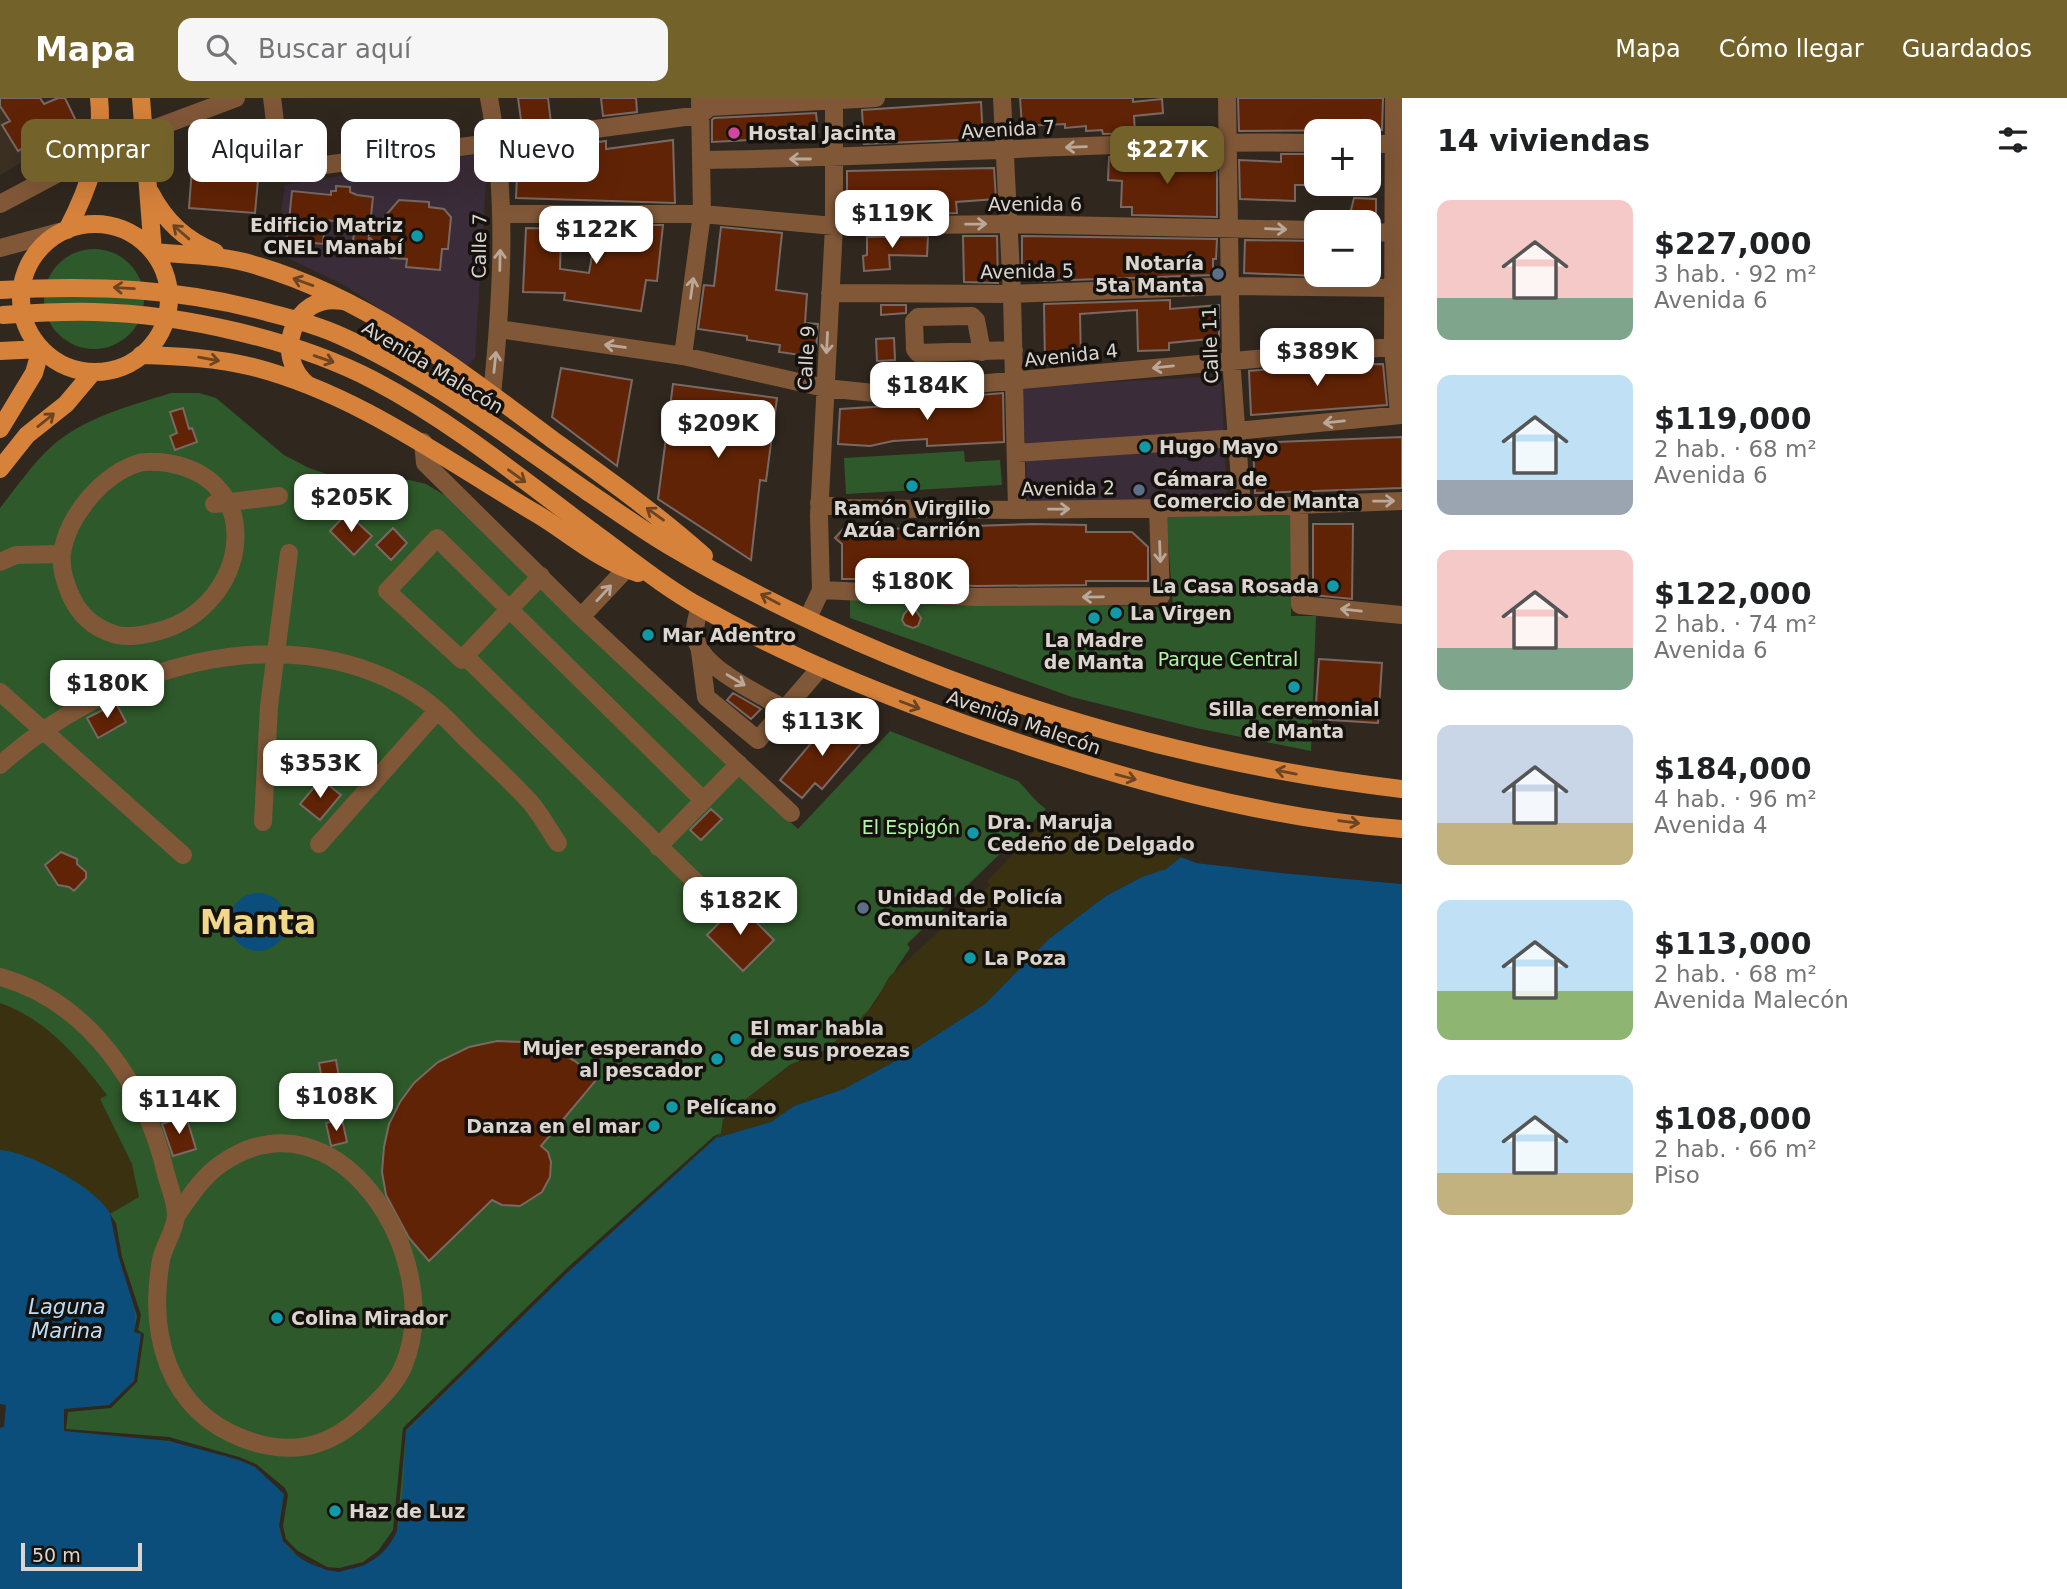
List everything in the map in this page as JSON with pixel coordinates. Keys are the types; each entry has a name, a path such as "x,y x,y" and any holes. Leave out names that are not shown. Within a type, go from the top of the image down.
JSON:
{"main road":[{"path":"99,98 101,119"},
{"path":"141,98 143,119"},
{"path":"67,230 83,200 88,182"},
{"path":"148,182 153,252"},
{"path":"148,189 166,218 188,239 229,258"},
{"path":"90,224 114,226 136,236 153,252 163,268 168,287 168,306 164,325 141,355 127,365 93,372 65,365 41,349 25,322 21,293 24,278 38,251 51,238 67,230 90,224"},
{"name":"Avenida Malecón","path":"153,252 229,258 297,279 353,303 492,395 673,527 725,575"},
{"name":"Avenida Malecón","path":"0,290 94,286 142,289 229,301 339,335 422,379 668,545 808,618 934,672 1022,704 1215,758 1308,777 1402,789"},
{"path":"313,389 300,379 292,366 288,351 293,328 308,309 322,302 337,300 353,303"},
{"name":"Avenida Malecón","path":"0,315 93,312 187,321 284,345 334,362 377,382 451,427 700,607 769,644 821,667 912,706 1100,770 1230,802 1402,829"},
{"path":"0,351 41,349"},
{"path":"0,429 34,373 41,349"},
{"name":"Avenida Malecón","path":"141,355 200,357 254,367 362,410 423,442 626,569 658,578"},
{"path":"0,469 27,435 66,404 93,372"}],"street":[{"path":"174,121 236,98"},
{"path":"272,98 282,154 284,160 295,167 474,145"},
{"name":"Calle 7","path":"489,98 493,119"},
{"path":"599,124 700,106 876,98"},
{"path":"1002,98 1012,294 1017,510"},
{"name":"Calle 11","path":"1227,98 1231,359 1241,507"},
{"path":"1016,453 1236,435 1401,415 1393,288 1397,232 1394,98"},
{"name":"Calle 9","path":"808,618 821,590 819,503 834,226 834,100"},
{"path":"683,356 702,214 700,106"},
{"name":"Avenida 7","path":"702,160 835,159 1228,141 1304,143"},
{"path":"0,204 41,182"},
{"name":"Calle 7","path":"492,395 499,329 500,182"},
{"name":"Avenida 6","path":"501,214 702,214 834,226 1009,224 1304,230"},
{"path":"0,248 67,230"},
{"name":"Avenida 5","path":"830,293 1012,294 1230,286 1393,288"},
{"name":"Avenida 4","path":"499,329 683,356 825,388 874,393 1397,346"},
{"path":"982,352 1014,350"},
{"path":"423,442 425,463 581,617 791,813"},
{"path":"140,463 182,464 205,475 235,521 236,537 226,576 214,597 196,616 174,627 134,636 117,635 97,627 81,613 70,594 62,554 78,514 96,490 117,474 140,463"},
{"path":"222,503 279,496"},
{"name":"Avenida 2","path":"819,503 840,508 1017,510 1241,507 1402,501"},
{"path":"1299,504 1300,605 1402,615"},
{"path":"821,590 976,597 1161,596 1158,508"},
{"path":"541,576 510,609 465,656 462,660 387,591 438,538 510,609 703,800"},
{"path":"263,822 269,706 289,553"},
{"path":"0,562 23,554 62,554"},
{"path":"581,617 626,569"},
{"path":"700,607 695,637 700,651 706,697 758,740 821,667"},
{"path":"700,651 726,674 785,709"},
{"path":"0,765 42,729 115,688 155,672 183,664 275,655 316,657 348,665 403,687 437,711 532,804 558,843"},
{"path":"465,656 715,901"},
{"path":"0,692 183,855"},
{"path":"319,844 437,711"},
{"path":"658,847 739,764"},
{"path":"0,978 15,981 64,1008 106,1046 146,1113 161,1151 176,1216 161,1261 157,1328 169,1370 183,1392 204,1416 233,1434 264,1446 288,1450 313,1444 351,1426 390,1387 402,1370 414,1324 409,1265 385,1210 352,1172 324,1153 295,1143 273,1143 253,1148 217,1167 198,1185 176,1216"}],"shaded area":[{"path":"0,98 40,98 50,119 21,119 21,163 0,175"},
{"path":"474,155 474,182 486,182 475,358 469,365 463,366 346,286 275,252 285,185 327,182 327,178 341,176 341,182 460,182 460,157"},
{"path":"1221,376 1227,496 1028,507 1022,387"}],"green space":[{"path":"94,249 122,257 136,271 144,299 136,327 122,341 94,349 66,341 52,327 44,299 52,271 66,257"},
{"name":"El Espigón","path":"171,393 199,393 216,398 284,455 309,468 348,481 409,480 426,484 461,505 603,649 798,829 890,731 1018,781 1046,809 907,944 910,948 864,1017 825,1050 790,1065 741,1103 723,1120 721,1134 569,1271 397,1531 374,1556 349,1568 326,1570 64,1431 4,1150 0,1150 0,508 38,460 65,436 93,420"},
{"path":"964,451 965,462 1000,460 1002,485 846,494 844,458"},
{"name":"Parque Central","path":"1294,510 1291,616 1316,616 1311,751 1196,728 1072,697 850,618 850,600 1026,602 1173,608 1166,514"}],"sand":[{"name":"La Poza","path":"1051,814 1181,857 1166,869 1142,877 1106,896 1049,939 985,1004 901,1058 844,1089 794,1106 771,1122 716,1138 721,1134 723,1121 741,1103 790,1065 825,1050 848,1032 875,1003 889,977 990,885 987,881"},
{"path":"0,1003 32,1019 60,1041 107,1095 100,1099 132,1164 139,1197 110,1214 103,1205 0,1150"}],"water":[{"name":"Laguna Marina","path":"1181,857 1197,863 1402,884 1402,1589 0,1589 0,1428 4,1427 6,1405 0,1404 0,1150 27,1157 60,1172 91,1192 102,1203 114,1224 118,1254 132,1295 134,1332 141,1334 134,1381 109,1405 65,1409 65,1431 184,1444 246,1463 269,1477 284,1494 280,1519 281,1537 296,1555 327,1569 359,1567 386,1548 396,1533 402,1498 406,1431 569,1271 716,1138 771,1122 794,1106 844,1089 901,1058 985,1004 1049,939 1106,896 1142,877 1166,869"},
{"path":"258,893 274,898 282,906 287,922 282,938 274,946 258,951 242,946 234,938 229,922 234,906 242,898"}],"pier":[{"path":"1181,853 1197,859 1402,881 1402,884 1197,863 1181,857"},
{"path":"721,1133 569,1271 406,1430 397,1531 380,1553 365,1565 339,1572 326,1570 296,1554 283,1541 279,1526 284,1494 255,1467 169,1441 64,1431 64,1409 109,1405 134,1381 141,1334 134,1332 137,1316 119,1258 110,1214 116,1223 122,1257 141,1315 138,1330 144,1334 137,1382 111,1408 68,1412 66,1429 169,1437 256,1464 285,1488 288,1495 283,1526 286,1539 298,1551 327,1567 339,1568 363,1562 378,1551 393,1530 403,1428 567,1268 714,1136"}],"building":[{"path":"0,98 40,98 44,104 65,98 75,119 21,119 21,149 18,151 2,125 10,121 0,106"},
{"path":"518,98 548,98 551,119 521,119"},
{"path":"601,98 636,98 637,112 603,116"},
{"path":"1020,98 1133,98 1133,102 1162,99 1163,113 1134,116 1135,133 1103,134 1102,130 1086,131 1086,126 1065,128 1065,124 1022,126"},
{"path":"1238,98 1383,98 1382,130 1381,119 1304,119 1304,131 1239,131"},
{"path":"981,102 983,139 864,144 862,110"},
{"path":"816,113 818,132 791,134 791,138 712,142 714,118"},
{"path":"673,140 675,203 516,198 517,182 599,182 599,142 606,141 606,149"},
{"path":"1281,154 1304,154 1304,185 1295,185 1295,201 1240,199 1239,160 1281,162"},
{"path":"1153,155 1154,158 1217,160 1217,217 1132,215 1132,207 1121,207 1122,181 1108,180 1109,157"},
{"path":"994,168 996,199 956,202 957,213 847,214 847,171"},
{"path":"191,182 258,182 255,213 189,208"},
{"path":"336,186 350,187 350,192 373,197 369,235 399,200 429,202 429,207 444,209 451,217 448,249 442,249 440,270 406,267 407,259 391,258 369,237 367,252 352,251 355,223 325,220 323,244 287,240 292,191 331,195 331,191 336,191"},
{"path":"1354,198 1376,199 1376,210 1351,210"},
{"path":"616,225 663,225 657,281 646,280 641,311 564,300 565,293 523,292 526,228 561,229 560,269 589,273 596,233 615,234"},
{"path":"721,227 782,233 776,290 807,294 805,323 818,324 816,350 808,356 779,352 780,345 747,340 747,336 698,329 704,285 714,286"},
{"path":"928,236 927,256 889,255 890,269 864,271 863,256 867,255 867,237"},
{"path":"963,236 997,236 998,283 964,282"},
{"path":"1022,236 1217,239 1216,259 1213,259 1213,275 1044,281 1044,276 1022,276"},
{"path":"1245,240 1304,241 1304,276 1244,273"},
{"path":"1170,300 1170,309 1219,305 1219,338 1169,343 1169,350 1138,351 1137,310 1080,314 1081,363 1045,365 1044,304"},
{"path":"881,305 906,305 906,313 881,315"},
{"path":"894,338 895,360 877,361 876,339"},
{"path":"1383,364 1387,405 1251,415 1249,371 1318,365"},
{"path":"561,368 632,380 617,466 552,417"},
{"path":"673,384 777,398 766,481 760,480 751,560 658,499"},
{"path":"1003,393 1004,442 927,446 927,439 893,441 870,446 838,444 840,409 922,404 922,400"},
{"path":"183,408 189,429 192,428 197,442 175,450 170,436 177,433 170,412"},
{"path":"1402,437 1402,488 1255,493 1253,443"},
{"path":"347,513 372,536 354,555 330,531"},
{"path":"1313,524 1353,524 1352,599 1313,595"},
{"path":"1086,525 1086,532 1132,532 1148,547 1148,581 1086,581 1086,585 976,586 887,582 887,579 842,579 842,544 835,538 844,528 852,534 885,534 885,529"},
{"path":"393,528 407,543 391,560 376,545"},
{"path":"912,605 921,618 918,626 913,628 905,625 902,620"},
{"path":"1319,659 1382,663 1378,723 1315,719"},
{"path":"733,693 761,709 751,719 727,700"},
{"path":"116,703 126,722 98,738 87,718"},
{"path":"834,716 863,741 822,789 815,783 802,798 780,780"},
{"path":"321,779 341,795 320,820 300,804"},
{"path":"711,809 722,819 701,840 690,830"},
{"path":"61,852 77,859 77,864 86,872 86,878 74,891 58,885 45,865"},
{"path":"738,904 774,940 743,971 707,935"},
{"path":"497,1041 525,1042 549,1048 575,1061 597,1079 541,1146 548,1152 551,1162 550,1177 542,1192 520,1206 502,1205 492,1200 429,1261 409,1238 386,1195 382,1172 389,1124 414,1083 438,1062 469,1047"},
{"path":"336,1060 340,1083 323,1086 319,1063"},
{"path":"186,1116 196,1149 173,1156 162,1124"},
{"path":"342,1119 347,1142 331,1146 326,1123"}],"place":[{"name":"Hostal Jacinta","path":"734,133"},
{"name":"Edificio Matriz CNEL Manabí","path":"417,236"},
{"name":"Notaría 5ta Manta","path":"1218,274"},
{"name":"Hugo Mayo","path":"1145,447"},
{"name":"Ramón Virgilio Azúa Carrión","path":"912,486"},
{"name":"Cámara de Comercio de Manta","path":"1139,490"},
{"name":"La Casa Rosada","path":"1333,586"},
{"name":"La Virgen","path":"1116,613"},
{"name":"La Madre de Manta","path":"1094,618"},
{"name":"Mar Adentro","path":"648,635"},
{"name":"Silla ceremonial de Manta","path":"1294,687"},
{"name":"Dra. Maruja Cedeño de Delgado","path":"973,833"},
{"name":"Unidad de Policía Comunitaria","path":"863,908"},
{"name":"La Poza","path":"970,958"},
{"name":"El mar habla de sus proezas","path":"736,1039"},
{"name":"Mujer esperando al pescador","path":"717,1059"},
{"name":"Pelícano","path":"672,1107"},
{"name":"Danza en el mar","path":"654,1126"},
{"name":"Colina Mirador","path":"277,1318"},
{"name":"Haz de Luz","path":"335,1511"}],"district":[{"name":"Manta","path":"258,922"}]}
